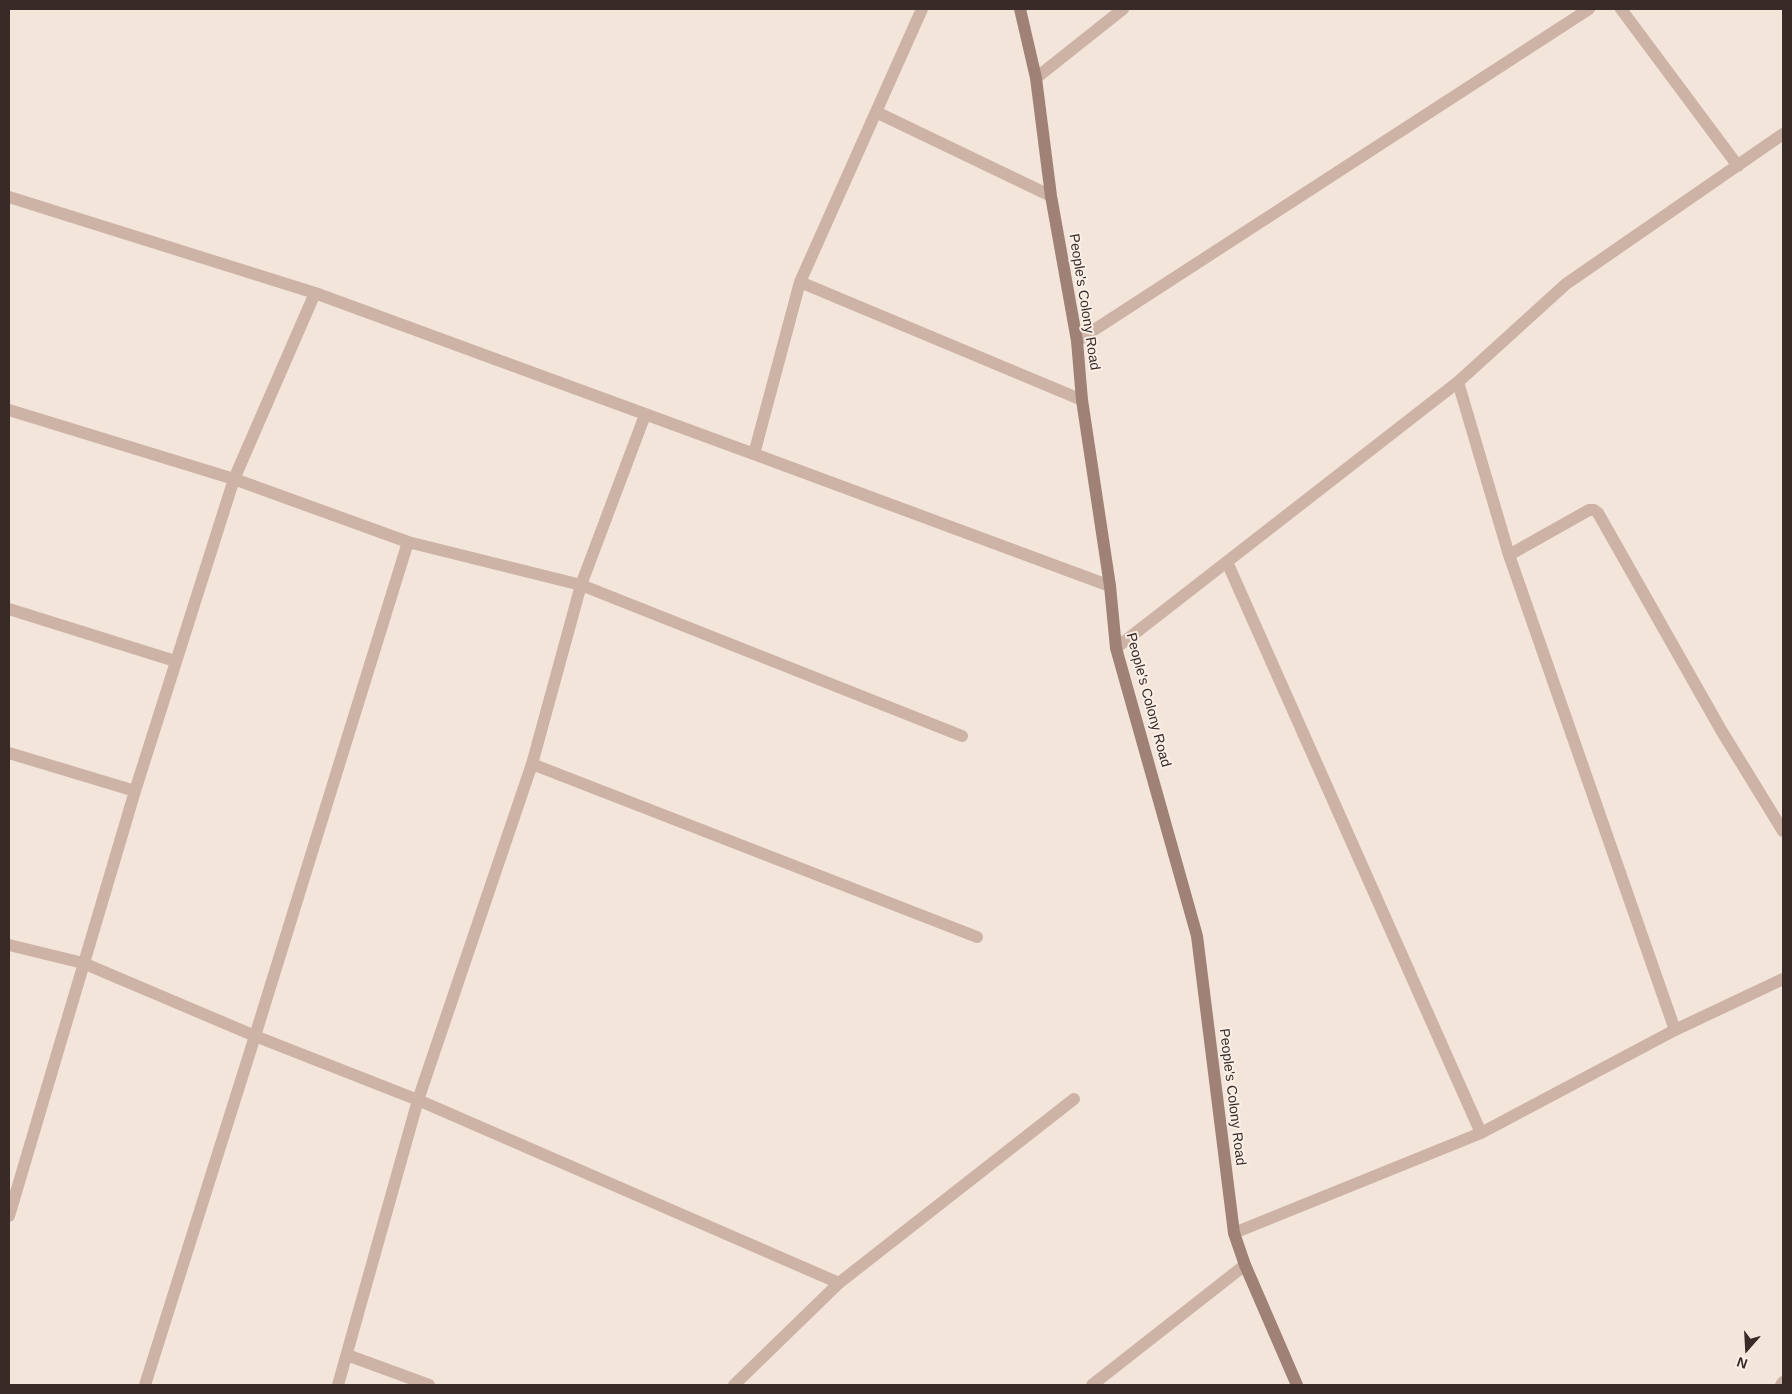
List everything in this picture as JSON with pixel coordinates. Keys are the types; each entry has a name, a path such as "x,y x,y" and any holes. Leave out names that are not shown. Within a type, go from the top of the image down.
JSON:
{"street":[{"path":"754,454 800,282 922,9"},
{"name":"People's Colony Road","path":"1020,9 1036,78 1052,196 1077,341 1082,400 1110,586 1116,648 1197,936 1234,1233 1245,1265 1297,1385"},
{"path":"1036,78 1123,9"},
{"path":"1077,341 1589,9"},
{"path":"1621,9 1738,166"},
{"path":"876,112 1052,196"},
{"path":"1116,648 1458,382 1566,284 1783,134"},
{"path":"9,197 315,293 1110,586"},
{"path":"800,282 1082,400"},
{"path":"10,1208 135,791 234,479 315,293"},
{"path":"1458,382 1509,555 1675,1030"},
{"path":"9,410 234,479 408,542 581,585 962,736"},
{"path":"338,1385 418,1100 532,764 581,585 645,415"},
{"path":"1509,555 1589,510 1594,510 1598,513 1721,730 1783,831"},
{"path":"145,1385 408,542"},
{"path":"1227,562 1481,1133"},
{"path":"9,609 175,661"},
{"path":"9,753 135,791"},
{"path":"532,764 977,937"},
{"path":"9,945 83,963 255,1036 418,1100 839,1283"},
{"path":"1234,1233 1481,1133 1675,1030 1783,979"},
{"path":"734,1385 839,1283 1074,1099"},
{"path":"1092,1385 1245,1265"},
{"path":"347,1355 429,1385"}]}
